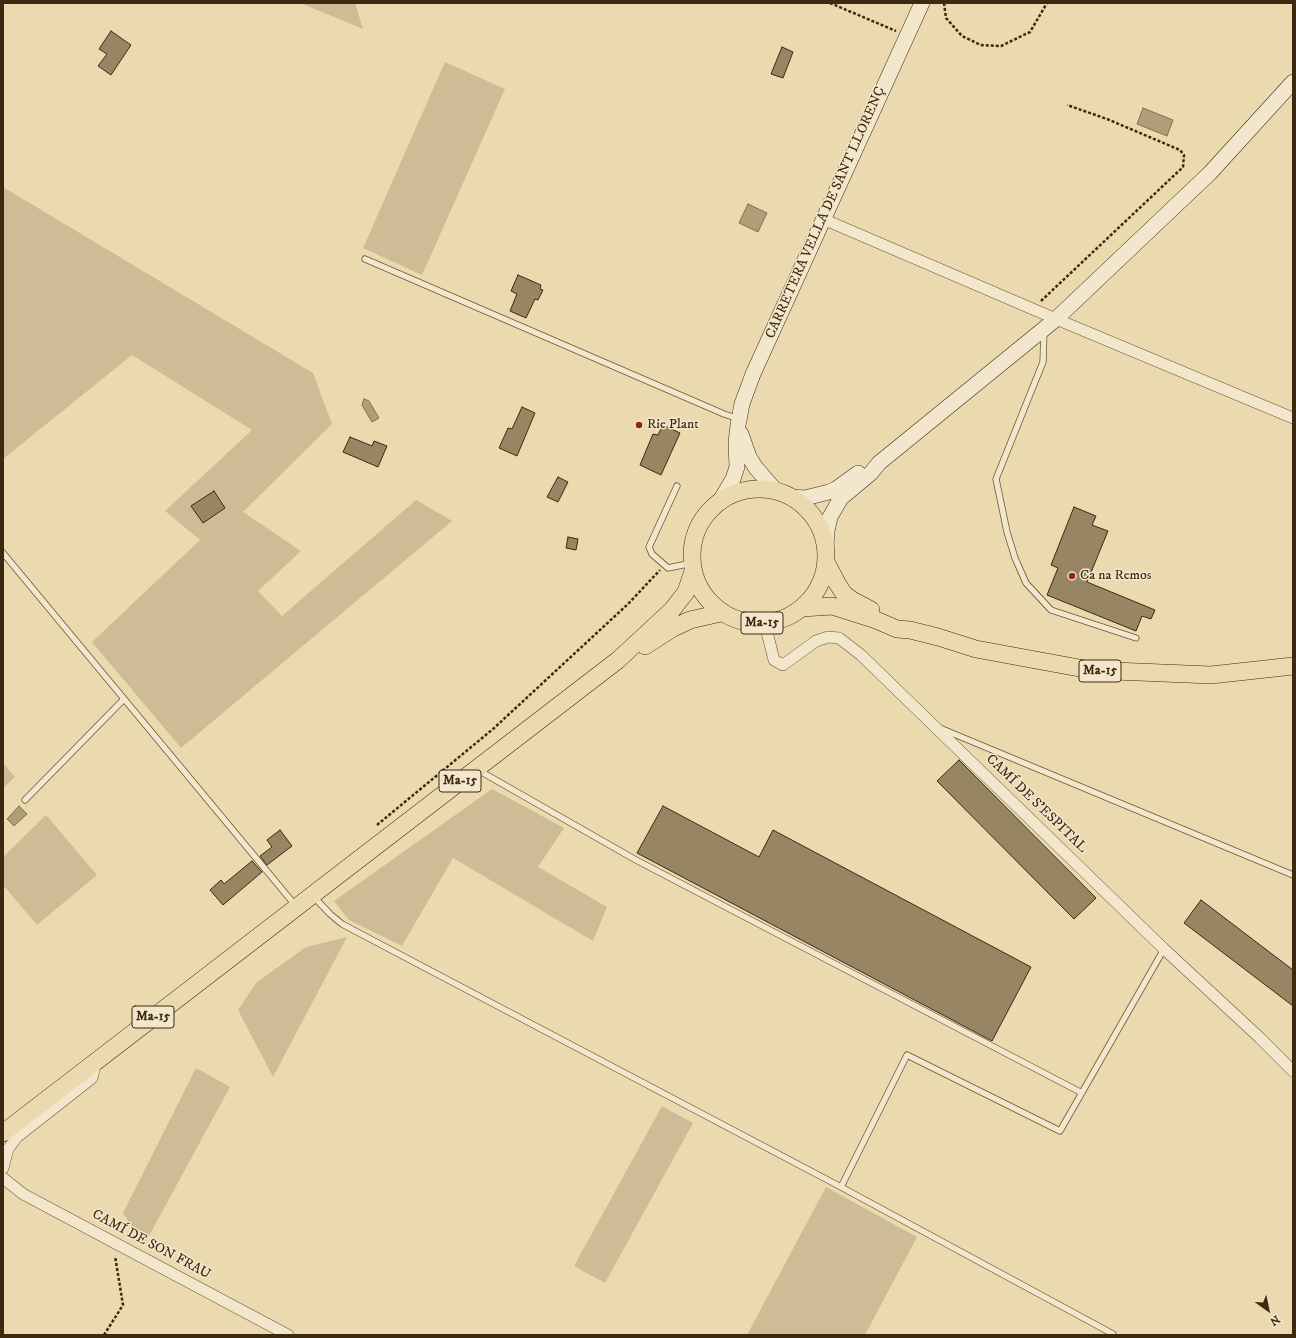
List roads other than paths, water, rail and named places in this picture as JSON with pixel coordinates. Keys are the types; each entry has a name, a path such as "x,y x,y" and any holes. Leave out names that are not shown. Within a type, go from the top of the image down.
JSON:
{"main road":[{"name":"CARRETERA VELLA DE SANT LLORENÇ","path":"720,501 733,479 737,467 736,443 739,422 742,404 752,374 922,3"},
{"path":"826,554 827,531 830,517 842,498 872,473 878,463 1056,319 1210,173 1293,82"},
{"path":"739,422 749,457 756,468 784,494 806,498 829,492 836,489 868,466 878,463"},
{"name":"Ma-15","path":"826,554 825,570 816,592 802,608 782,620 765,624 733,619 715,607 703,595 692,567 691,555 696,531 711,509 720,501 738,492 763,489 784,494 815,519 837,583 844,594 865,608 900,622 910,630"},
{"name":"Ma-15","path":"3,1133 618,660 672,610 686,592 692,567"},
{"name":"Ma-15","path":"802,608 832,606 876,620 897,629 910,630 976,649 1090,670 1211,675 1293,666"},
{"name":"Ma-15","path":"618,660 629,656 690,620 721,612"}],"street":[{"path":"823,219 1032,309 1293,418"},
{"name":"CAMÍ DE S'ESPITAL","path":"765,624 774,660 783,665 816,641 828,637 838,638 861,655 1164,949 1260,1038 1293,1071"},
{"path":"3,1168 8,1149 17,1137 92,1078 96,1060"},
{"name":"CAMÍ DE SON FRAU","path":"3,1178 23,1194 288,1335"}],"lane":[{"path":"366,259 717,411 739,422"},
{"path":"1044,329 1043,362 996,479 1007,532 1015,558 1026,583 1051,610 1136,638"},
{"path":"677,486 649,547 652,554 668,568 692,567"},
{"path":"3,553 296,907"},
{"path":"25,800 124,699"},
{"path":"934,726 1293,875"},
{"path":"476,769 636,860 1082,1093"},
{"path":"313,895 325,909 342,924 841,1186 1113,1334 1112,1335"},
{"path":"841,1186 907,1054 1060,1131 1164,949"}],"place":[{"name":"Rie Plant","path":"639,425"},
{"name":"Ca na Remos","path":"1072,576"}]}
